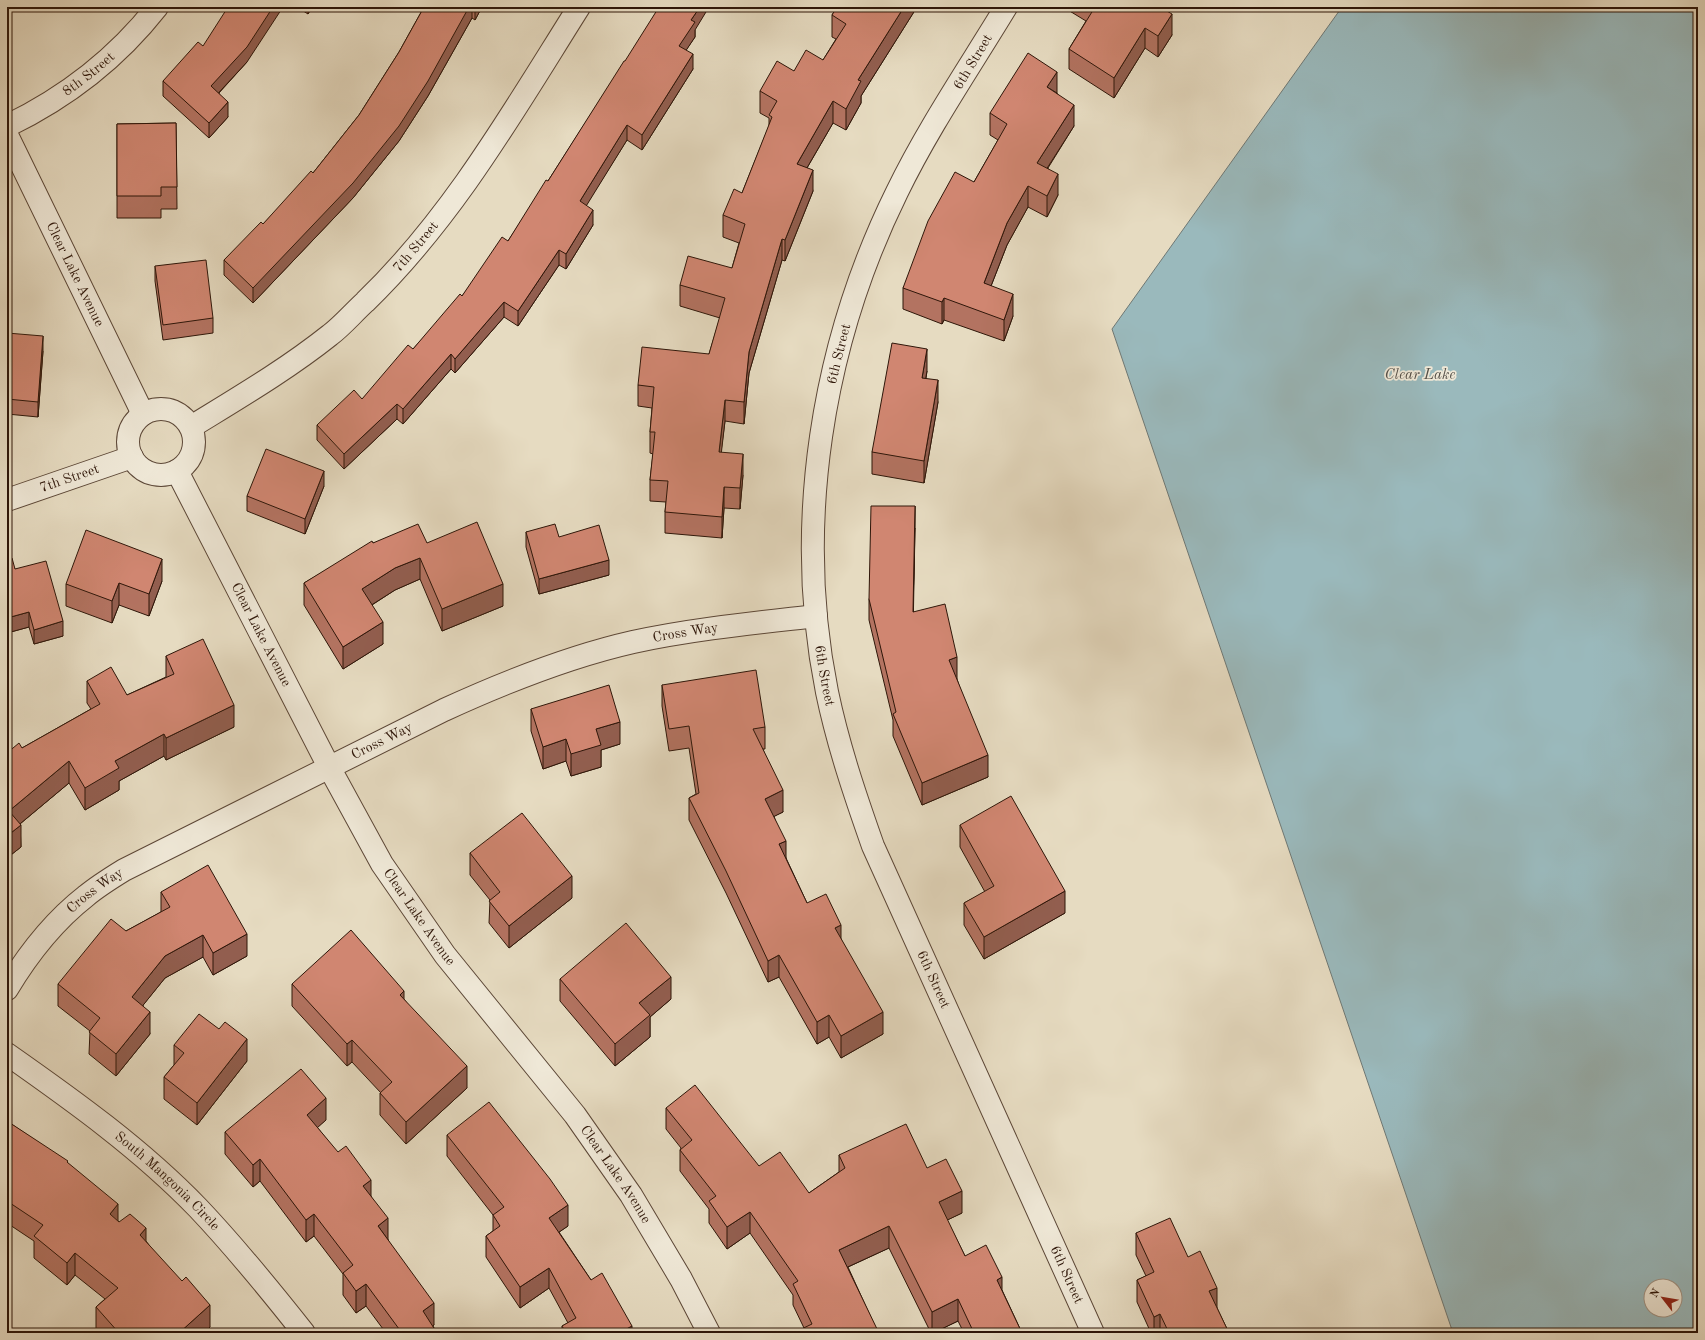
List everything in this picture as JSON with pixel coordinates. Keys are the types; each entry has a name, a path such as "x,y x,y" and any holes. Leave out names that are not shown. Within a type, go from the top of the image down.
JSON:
{"street":[{"name":"8th Street","path":"7,126 39,110 89,76 119,49 157,7"},
{"name":"7th Street","path":"191,427 276,375 331,335 389,279 445,211 475,171 579,7"},
{"name":"6th Street","path":"1006,7 923,144 897,191 865,266 840,342 823,422 817,475 813,556 816,616 827,691 846,769 873,846 1092,1333"},
{"name":"Clear Lake Avenue","path":"7,135 143,414"},
{"path":"170,409 178,413 191,427 194,436 194,447 191,457 185,465 177,471 167,475 157,475 146,472 138,466 128,448 128,438 131,429 143,414 151,410 170,409"},
{"name":"7th Street","path":"7,500 132,457"},
{"name":"Clear Lake Avenue","path":"177,471 328,767 382,864 445,955 575,1115 631,1195 681,1279 709,1333"},
{"name":"Cross Way","path":"7,989 23,963 52,927 86,896 124,870 328,767 496,686 550,666 648,639 717,627 816,616"},
{"name":"South Mangonia Circle","path":"7,1054 68,1096 135,1150 197,1208 255,1271 304,1333"}],"water":[{"name":"Clear Lake","path":"1342,7 1698,7 1698,1333 1453,1333 1112,329"}],"building":[{"path":"228,7 273,7 247,47 211,86 228,102 209,123 163,81 198,42 203,46"},
{"path":"424,7 469,7 428,81 399,126 353,183 253,288 224,260 261,222 263,224 311,171 313,173 359,115 399,52"},
{"path":"659,7 700,7 691,20 695,22 679,46 693,54 642,135 627,125 580,201 593,210 566,254 559,250 518,311 504,302 455,359 451,354 403,409 397,404 344,454 317,425 354,390 362,399 408,345 413,349 460,294 462,296 502,237 508,241"},
{"path":"837,7 904,7 858,80 861,81 846,109 833,101 797,164 813,170 785,240 782,239 749,352 744,402 725,400 719,452 743,454 740,488 724,487 722,517 665,512 668,481 650,480 655,432 650,432 654,387 638,385 642,347 709,354 725,298 680,285 688,256 732,268 745,224 723,215 734,189 742,193 772,117 769,115 777,101 760,91 777,61 794,71 806,50 823,60 846,24 832,15"},
{"path":"1095,7 1160,7 1172,14 1158,36 1145,28 1114,78 1069,49"},
{"path":"1028,53 1057,72 1047,87 1074,105 1037,163 1058,174 1047,196 1028,186 1007,223 984,283 1013,294 1004,320 944,298 942,302 903,288 928,221 955,172 974,182 1007,124 990,113"},
{"path":"176,123 177,187 161,187 161,196 117,196 117,124"},
{"path":"206,260 213,318 163,325 155,266"},
{"path":"7,333 43,336 38,402 7,399"},
{"path":"892,343 927,349 922,378 938,380 924,461 872,452"},
{"path":"266,449 324,471 305,519 247,496"},
{"path":"871,506 915,506 913,612 945,604 957,657 949,660 988,755 922,783 893,714 896,712 869,599"},
{"path":"477,522 503,584 442,609 420,558 395,568 362,589 383,622 343,647 304,583 372,541 373,543 418,524 427,543"},
{"path":"555,524 559,537 599,525 609,560 539,579 526,532"},
{"path":"86,530 162,559 149,594 119,583 112,601 66,584"},
{"path":"12,558 15,569 46,561 63,621 34,630 29,612 7,618 7,559"},
{"path":"203,639 234,705 166,738 164,734 115,761 119,768 85,788 69,761 9,811 21,825 7,836 7,753 19,743 22,748 100,704 87,681 111,667 127,695 174,674 166,656"},
{"path":"756,670 765,727 753,729 783,790 765,799 786,841 779,844 807,903 826,894 841,925 835,928 883,1012 841,1036 829,1015 817,1022 779,955 768,961 726,871 689,798 699,793 689,726 669,729 662,685"},
{"path":"609,685 620,722 596,729 601,745 571,754 566,739 543,747 531,709"},
{"path":"1011,796 1065,891 984,937 964,903 994,886 960,825"},
{"path":"522,813 572,876 509,926 489,901 500,892 470,853"},
{"path":"208,865 247,934 213,953 203,935 165,956 132,997 150,1012 116,1054 89,1032 100,1018 58,984 111,919 126,931 170,907 161,892"},
{"path":"626,923 671,977 639,1003 650,1015 615,1044 560,979"},
{"path":"351,930 404,991 400,995 467,1066 406,1122 380,1093 392,1082 352,1040 347,1044 292,984"},
{"path":"199,1014 219,1029 225,1022 247,1039 197,1103 164,1077 184,1053 174,1045"},
{"path":"301,1069 326,1098 307,1115 338,1152 346,1146 371,1180 363,1186 388,1218 378,1226 434,1303 423,1311 437,1333 402,1333 366,1284 356,1291 343,1273 353,1265 314,1214 306,1220 260,1159 253,1165 225,1132"},
{"path":"695,1085 759,1166 780,1152 809,1193 845,1168 839,1155 906,1124 927,1168 946,1159 962,1191 939,1202 965,1256 986,1245 1002,1277 997,1280 1022,1333 974,1333 958,1299 932,1312 889,1226 839,1250 878,1331 874,1333 793,1333 812,1324 793,1284 798,1281 750,1212 727,1227 709,1201 716,1196 680,1150 692,1140 666,1108"},
{"path":"489,1102 550,1179 568,1205 549,1218 591,1280 602,1273 632,1326 619,1333 566,1333 562,1326 576,1318 549,1268 520,1287 486,1236 500,1226 493,1215 504,1207 447,1135"},
{"path":"7,1121 68,1161 67,1162 118,1204 110,1214 119,1222 130,1214 146,1228 140,1235 182,1281 186,1277 210,1305 179,1333 119,1333 96,1307 118,1288 75,1253 67,1263 34,1236 43,1225 7,1201"},
{"path":"1170,1218 1188,1257 1200,1251 1217,1288 1209,1291 1229,1333 1169,1333 1160,1314 1154,1317 1137,1280 1154,1272 1136,1233"}]}
